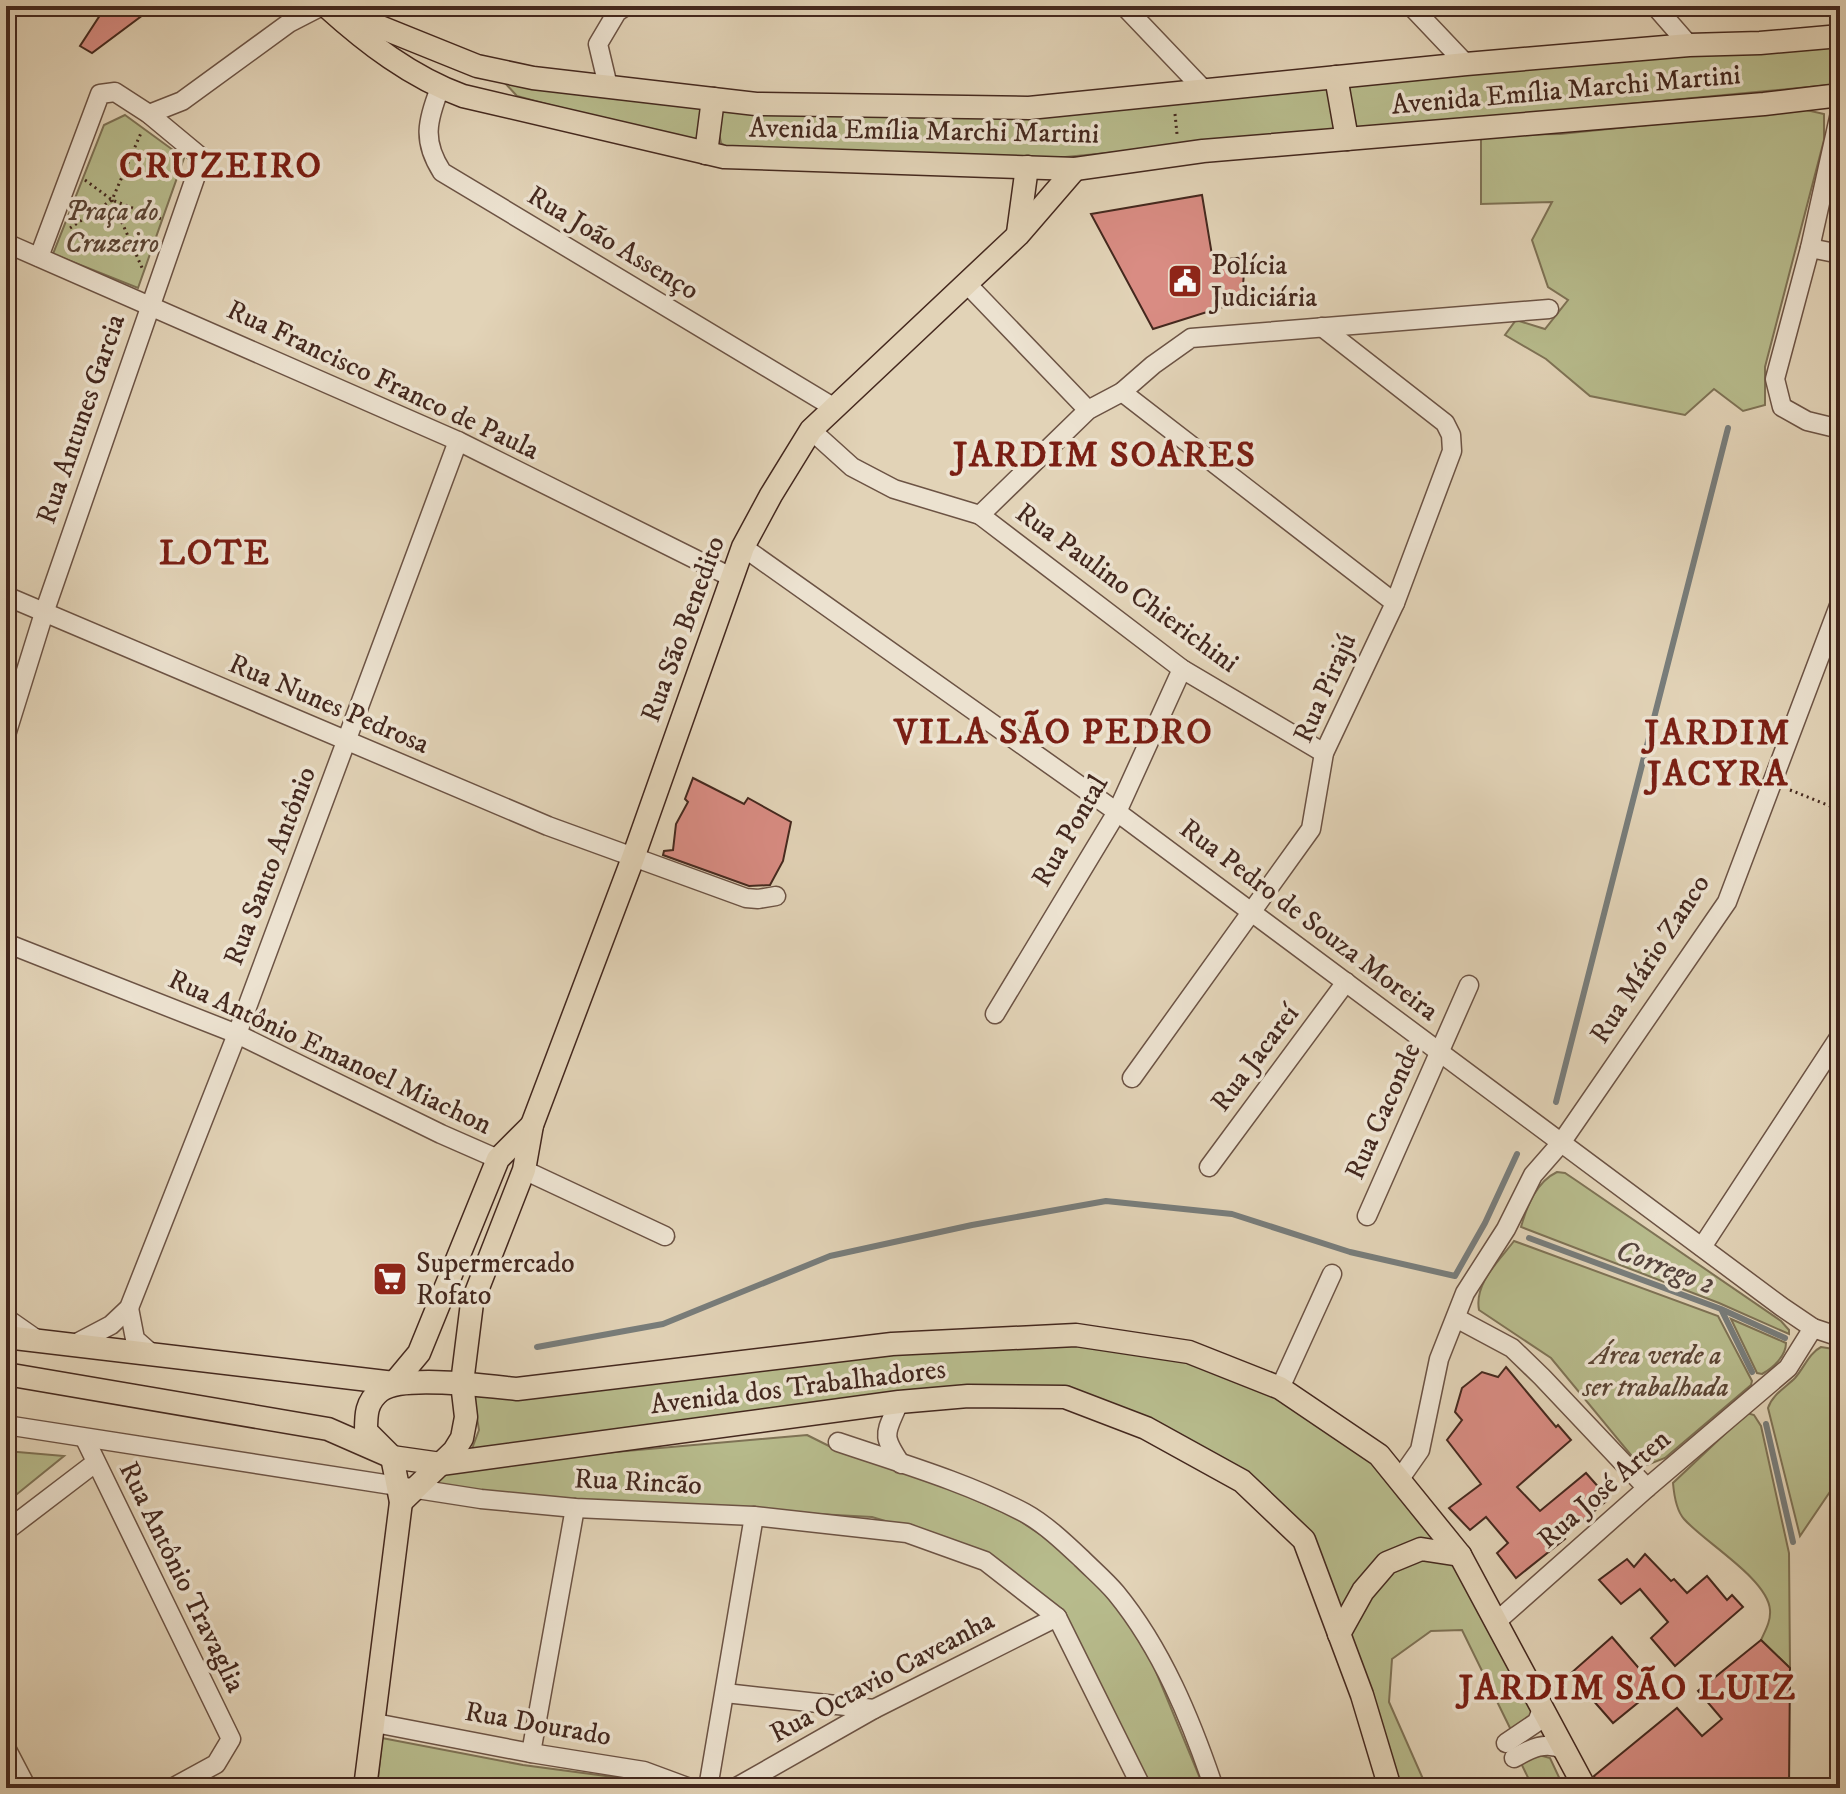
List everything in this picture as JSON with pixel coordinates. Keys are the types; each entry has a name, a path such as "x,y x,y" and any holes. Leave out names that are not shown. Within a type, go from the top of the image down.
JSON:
{"main road":[{"name":"Avenida Emília Marchi Martini","path":"325,6 477,66 533,78 756,104 1029,108 1466,64 1840,36"},
{"name":"Avenida Emília Marchi Martini","path":"325,6 367,43 440,88 724,157 1075,169 1179,154 1840,95"},
{"path":"1336,77 1347,139"},
{"path":"706,153 713,99"},
{"path":"1018,235 1027,167"},
{"name":"Rua São Benedito","path":"462,1383 472,1303 520,1181 532,1125 633,858 743,547 811,430 1018,235 1075,169"},
{"name":"Rua São Benedito","path":"394,1383 419,1353 498,1159 532,1125"},
{"path":"498,1159 520,1181"},
{"name":"Avenida dos Trabalhadores","path":"462,1383 517,1389 892,1344 1076,1335 1189,1352 1280,1388 1379,1455 1460,1555 1585,1788"},
{"path":"6,1337 394,1383 462,1383 466,1417 462,1438 441,1464 404,1492"},
{"name":"Avenida dos Trabalhadores","path":"6,1374 328,1429 392,1457 441,1464 899,1402 968,1396 1065,1397 1146,1428 1242,1481 1304,1540 1362,1695 1390,1788"},
{"path":"365,1788 404,1492 392,1457 366,1431 366,1411 380,1390 394,1383"},
{"path":"1339,1634 1363,1591 1387,1563 1421,1549 1460,1555"}],"street":[{"path":"149,114 182,101 289,23 325,6"},
{"path":"608,86 598,44 617,12 626,6"},
{"path":"1124,6 1205,91"},
{"path":"1411,6 1466,64"},
{"path":"1655,6 1689,45"},
{"name":"Rua João Assenço","path":"440,88 427,122 431,155 442,172 833,407"},
{"path":"40,252 100,94 115,92 149,114 202,158 152,299"},
{"path":"173,134 182,101"},
{"path":"1840,113 1810,248 1775,379 1782,407 1807,421 1840,429"},
{"name":"Rua Francisco Franco de Paula","path":"6,243 40,252 152,299 458,441 733,578"},
{"path":"1810,248 1840,254"},
{"path":"967,284 1088,410"},
{"name":"Rua Antunes Garcia","path":"6,735 44,613 152,299"},
{"path":"811,430 852,467 894,489 980,515 1088,410 1122,392 1191,338 1549,309"},
{"name":"Rua Pirajú","path":"1132,1078 1311,829 1324,753 1395,603 1452,451 1451,435 1445,423 1322,327"},
{"path":"1122,392 1395,603"},
{"name":"Rua Santo Antônio","path":"129,1308 237,1034 458,441"},
{"name":"Rua Paulino Chierichini","path":"980,515 1182,669 1324,753"},
{"name":"Rua Pedro de Souza Moreira","path":"743,547 1117,812 1813,1328 1840,1337"},
{"name":"Rua Nunes Pedrosa","path":"6,596 548,826 746,898 776,896"},
{"name":"Rua Mário Zanco","path":"1399,1480 1420,1450 1439,1359 1465,1293 1506,1229 1533,1175 1561,1143 1727,902 1840,603"},
{"name":"Rua Pontal","path":"995,1014 1117,812 1182,669"},
{"name":"Rua Antônio Emanoel Miachon","path":"6,943 237,1034 498,1159"},
{"name":"Rua Jacareí","path":"1209,1167 1346,982"},
{"name":"Rua Caconde","path":"1367,1216 1469,985"},
{"path":"1702,1247 1840,1036"},
{"path":"520,1181 665,1236"},
{"path":"1280,1388 1332,1274"},
{"path":"73,1345 111,1325 129,1308"},
{"path":"129,1308 135,1339 152,1354"},
{"path":"6,1318 39,1341"},
{"path":"1456,1318 1512,1348 1647,1488"},
{"name":"Rua José Arten","path":"1496,1622 1788,1368 1813,1328"},
{"path":"899,1402 885,1435 901,1464"},
{"name":"Rua Rincão","path":"6,1425 404,1492 575,1508 754,1516 907,1533 985,1561 1057,1617 1141,1784"},
{"name":"Rua Antônio Travaglia","path":"85,1439 231,1739 216,1764 172,1788"},
{"path":"838,1442 953,1482 1027,1514 1069,1547 1114,1591 1140,1625 1199,1744 1214,1788"},
{"path":"6,1531 95,1463"},
{"path":"531,1753 575,1508"},
{"path":"708,1788 754,1516"},
{"name":"Rua Octavio Caveanha","path":"735,1788 874,1709 1057,1617"},
{"path":"725,1693 874,1709"},
{"path":"1542,1709 1537,1722 1510,1751 1555,1745 1564,1750"},
{"name":"Rua Dourado","path":"375,1723 644,1771 690,1788"},
{"path":"6,1748 27,1788"},
{"path":"1121,1788 1141,1784"}],"path":[{"path":"1173,94 1179,154"},
{"path":"40,252 112,200 149,114"},
{"path":"71,170 112,200 178,225"},
{"path":"112,200 152,299"},
{"path":"1771,783 1840,810"}],"green space":[{"path":"1840,44 1840,84 1355,130 1343,84 1564,64"},
{"path":"504,82 705,105 698,146 517,96"},
{"path":"1329,85 1338,131 1055,158 732,150 721,143 716,118 719,106 787,111"},
{"path":"1802,109 1824,114 1824,140 1765,367 1765,405 1743,411 1714,389 1685,415 1590,396 1546,359 1505,335 1516,320 1545,329 1568,300 1548,287 1532,240 1552,202 1481,204 1481,135 1560,134"},
{"name":"Praça do Cruzeiro","path":"125,115 184,158 138,288 53,254 104,125"},
{"name":"Área verde a ser trabalhada","path":"1557,1172 1565,1173 1781,1321 1789,1334 1719,1303 1521,1227 1538,1188"},
{"name":"Área verde a ser trabalhada","path":"1514,1241 1718,1316 1752,1381 1751,1385 1665,1458 1647,1465 1635,1460 1551,1358 1479,1310 1478,1300 1484,1282"},
{"name":"Área verde a ser trabalhada","path":"1731,1319 1786,1343 1781,1357 1762,1374 1757,1373"},
{"path":"1077,1342 1188,1360 1278,1394 1355,1446 1387,1475 1444,1544 1415,1541 1344,1615 1257,1484 1029,1387 470,1454 479,1430 473,1394 886,1352"},
{"name":"Área verde a ser trabalhada","path":"1821,1347 1840,1350 1840,1477 1800,1536 1768,1408 1776,1395"},
{"name":"Área verde a ser trabalhada","path":"1747,1413 1754,1415 1761,1426 1789,1553 1790,1668 1761,1640 1769,1622 1770,1610 1759,1586 1684,1519 1675,1497 1673,1483"},
{"path":"807,1435 833,1448 933,1481 1014,1517 1062,1549 1101,1588 1145,1645 1204,1788 1146,1788 1068,1619 959,1543 872,1517 556,1500 428,1484 447,1467"},
{"path":"6,1451 64,1456 6,1503"},
{"path":"1427,1556 1455,1558 1536,1708 1522,1729 1510,1728 1462,1630 1431,1631 1392,1659 1389,1702 1427,1788 1398,1788 1345,1634 1372,1590 1401,1562"},
{"path":"382,1738 523,1765 636,1780 651,1788 377,1788"},
{"path":"1539,1755 1550,1758 1564,1788 1533,1788 1520,1761"}],"building":[{"path":"106,6 155,6 92,53 80,46"},
{"name":"Polícia Judiciária","path":"1202,195 1213,261 1245,257 1242,301 1153,329 1091,214"},
{"path":"693,778 744,804 748,798 791,822 783,861 770,885 749,886 663,855 664,851 673,850 676,824 688,802 685,799"},
{"path":"1506,1367 1556,1427 1558,1425 1571,1440 1517,1487 1540,1511 1586,1473 1609,1499 1516,1578 1497,1553 1508,1543 1486,1517 1470,1530 1449,1508 1481,1484 1447,1440 1462,1420 1455,1412 1462,1388 1482,1372 1498,1377"},
{"path":"1645,1554 1687,1593 1707,1576 1727,1600 1732,1595 1743,1607 1675,1666 1651,1638 1668,1622 1640,1589 1621,1604 1599,1580 1627,1559 1634,1567"},
{"name":"JARDIM SÃO LUIZ","path":"1612,1637 1656,1688 1613,1723 1570,1674"},
{"path":"1761,1640 1790,1668 1789,1788 1599,1788 1594,1776 1677,1708 1702,1736 1722,1719 1698,1691"}],"waterway":[{"path":"1556,1102 1728,428"},
{"path":"537,1347 663,1324 830,1256 972,1225 1106,1201 1232,1214 1350,1252 1455,1276 1485,1223 1517,1154"},
{"name":"Corrego 2","path":"1529,1238 1721,1309 1785,1338"},
{"path":"1722,1311 1752,1372"},
{"path":"1766,1424 1793,1542"}],"place":[{"name":"Polícia Judiciária","path":"1185,281"},
{"name":"Supermercado Rofato","path":"390,1279"}],"district":[{"name":"CRUZEIRO","path":"221,166"},
{"name":"JARDIM SOARES","path":"1105,455"},
{"name":"LOTE","path":"215,553"},
{"name":"VILA SÃO PEDRO","path":"1054,732"},
{"name":"JARDIM JACYRA","path":"1718,754"},
{"name":"JARDIM SÃO LUIZ","path":"1628,1688"}]}
